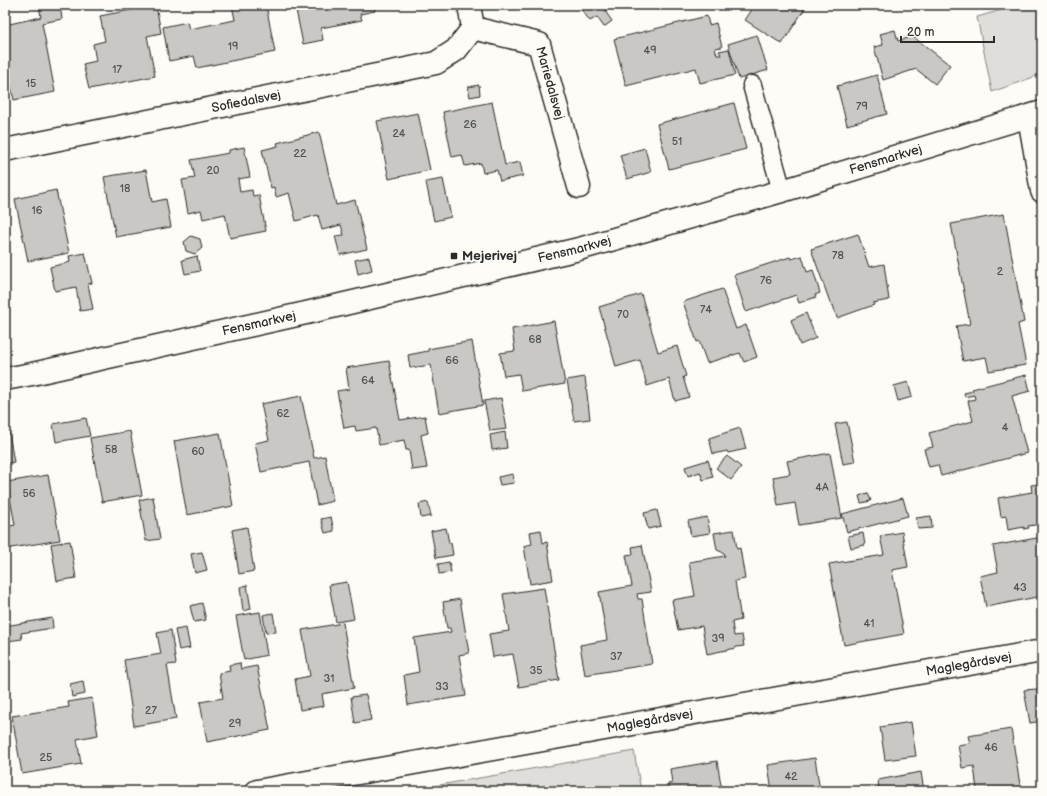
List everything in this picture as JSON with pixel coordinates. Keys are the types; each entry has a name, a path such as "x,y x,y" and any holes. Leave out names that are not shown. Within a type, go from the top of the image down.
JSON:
{"street":[{"path":"469,5 473,28"},
{"name":"Sofiedalsvej","path":"5,150 436,63 456,50 473,28"},
{"name":"Mariedalsvej","path":"473,28 538,44 579,187"},
{"path":"1036,115 1042,191"},
{"name":"Fensmarkvej","path":"5,379 306,313 579,249 782,191 1036,115"},
{"name":"Maglegårdsvej","path":"257,791 1042,651"}],"lane":[{"path":"752,86 782,191"}],"shaded area":[{"path":"1019,5 1042,5 1042,74 992,92 977,17"},
{"path":"634,751 641,791 405,791"}],"building":[{"path":"39,5 60,5 62,19 42,23 55,92 14,100 10,83 5,84 5,25 41,17"},
{"path":"136,5 156,5 161,33 147,36 155,76 89,89 83,64 96,61 93,44 105,41 100,16 136,9"},
{"path":"232,5 266,5 275,52 197,68 194,56 169,61 163,27 187,22 189,29 235,20"},
{"path":"295,5 374,5 375,11 360,14 362,20 321,28 323,40 303,44"},
{"path":"587,5 614,5 605,11 612,21 604,27 597,17 590,21 581,9"},
{"path":"755,5 807,5 782,44 745,20"},
{"path":"707,16 709,25 716,23 722,47 715,48 717,55 721,55 719,51 729,49 735,75 700,83 696,68 626,86 614,39"},
{"path":"895,30 898,41 908,38 911,35 950,65 935,84 916,69 883,80 874,47 883,45 880,34"},
{"path":"757,35 768,70 739,79 728,44"},
{"path":"877,75 887,114 847,125 837,86"},
{"path":"479,85 480,95 470,97 468,87"},
{"path":"492,102 505,165 520,162 523,176 500,181 497,170 483,173 481,163 465,166 462,155 452,157 443,112"},
{"path":"734,103 746,149 669,169 657,124"},
{"path":"418,113 430,170 389,179 377,121"},
{"path":"319,132 336,205 355,200 367,249 340,255 335,236 344,235 341,225 322,230 318,215 296,221 289,193 276,197 274,187 271,188 262,150 278,146 277,143"},
{"path":"244,147 250,177 238,179 240,192 252,190 253,196 259,195 266,231 230,238 225,214 203,219 201,210 188,213 182,180 195,178 191,160 229,153 229,150"},
{"path":"645,148 651,172 627,179 620,155"},
{"path":"146,170 152,202 166,199 171,227 116,237 104,177"},
{"path":"443,179 451,217 434,221 426,182"},
{"path":"56,190 69,253 28,261 15,199"},
{"path":"1004,214 1024,322 1018,324 1026,365 989,371 986,357 963,361 956,326 970,324 951,224"},
{"path":"858,234 869,267 884,264 889,300 873,303 874,305 837,318 811,249"},
{"path":"191,236 200,239 202,248 195,254 186,251 184,242"},
{"path":"85,253 92,283 88,284 93,309 80,311 76,287 55,291 50,267 70,262 69,256"},
{"path":"197,256 200,271 185,274 182,260"},
{"path":"802,256 807,272 813,270 820,293 815,295 816,297 799,303 796,295 746,312 734,275 790,257 791,259"},
{"path":"369,257 372,270 358,274 355,260"},
{"path":"722,289 736,329 746,325 757,357 744,362 740,353 707,363 699,341 697,342 683,302"},
{"path":"641,294 658,352 677,346 686,376 683,377 689,397 675,401 669,379 647,386 640,360 616,367 599,307"},
{"path":"806,313 816,338 800,345 791,320"},
{"path":"554,321 565,384 522,391 519,374 504,376 500,353 515,351 512,329"},
{"path":"472,341 483,405 439,413 431,365 410,368 408,355 428,351 428,349"},
{"path":"389,361 400,420 425,416 428,433 421,435 427,468 412,470 409,450 406,450 404,440 379,445 376,428 356,431 355,426 344,428 337,391 349,389 346,368"},
{"path":"1026,375 1030,391 1012,396 1027,453 941,476 938,465 929,467 924,449 933,447 929,433 973,421 968,401 975,399 974,395 965,397 964,393 973,391 972,389"},
{"path":"585,377 590,419 574,421 567,380"},
{"path":"908,382 912,397 898,401 894,386"},
{"path":"301,396 314,458 325,456 333,501 317,505 309,462 261,472 255,443 269,440 261,404"},
{"path":"501,398 507,429 490,431 484,401"},
{"path":"86,418 90,436 56,442 53,424"},
{"path":"847,422 855,462 843,464 835,424"},
{"path":"740,428 746,449 728,453 727,451 713,454 709,438"},
{"path":"130,431 142,495 102,502 90,438"},
{"path":"505,432 507,448 492,450 490,435"},
{"path":"5,433 9,433 14,462 5,464"},
{"path":"220,433 233,506 187,515 174,441"},
{"path":"830,453 842,518 799,525 795,503 778,506 773,477 790,474 787,461"},
{"path":"727,456 741,467 731,480 716,468"},
{"path":"708,460 713,477 703,480 700,472 688,476 685,467"},
{"path":"513,474 514,483 500,485 498,477"},
{"path":"48,475 60,540 5,549 5,527 15,525 7,482"},
{"path":"1041,484 1042,524 1028,526 1029,528 1024,529 1024,527 1008,530 1006,516 1001,517 998,498 1032,492 1031,485"},
{"path":"868,493 871,501 861,503 859,496"},
{"path":"153,497 160,539 146,541 139,500"},
{"path":"903,498 908,516 847,532 842,514"},
{"path":"428,502 431,516 421,518 419,504"},
{"path":"657,510 661,526 648,529 644,513"},
{"path":"931,516 932,528 918,529 916,518"},
{"path":"331,517 334,531 325,533 321,519"},
{"path":"707,517 710,533 691,536 688,521"},
{"path":"247,527 254,571 239,574 232,530"},
{"path":"446,528 453,555 436,558 431,531"},
{"path":"541,530 543,543 547,542 553,580 530,584 524,546 532,544 530,532"},
{"path":"734,530 737,549 740,548 745,579 735,581 741,620 732,622 734,636 742,635 744,646 707,654 702,626 678,630 672,600 695,596 689,562 725,556 724,553 717,550 714,533"},
{"path":"902,532 908,567 892,570 904,634 844,645 829,564 884,555 880,536"},
{"path":"863,533 865,545 851,548 848,536"},
{"path":"1042,537 1042,596 986,607 980,576 998,572 993,546"},
{"path":"70,541 76,578 57,581 51,544"},
{"path":"642,545 651,592 637,594 638,599 642,599 652,664 585,675 580,645 607,640 599,592 632,586 626,555 633,554 632,547"},
{"path":"202,552 207,570 195,573 191,554"},
{"path":"449,562 451,572 439,574 438,564"},
{"path":"347,582 354,619 336,622 329,585"},
{"path":"247,585 251,609 243,611 240,587"},
{"path":"544,588 559,680 519,687 513,654 493,657 489,634 509,631 503,594"},
{"path":"460,599 469,653 459,655 466,696 408,705 404,675 419,672 414,638 451,632 450,628 447,628 443,602"},
{"path":"202,603 206,620 194,622 190,606"},
{"path":"260,612 267,655 244,660 236,616"},
{"path":"273,613 276,632 266,633 263,615"},
{"path":"52,618 53,628 21,633 22,639 7,641 5,626"},
{"path":"343,623 354,688 322,694 324,706 300,710 295,679 310,676 302,630"},
{"path":"186,628 190,648 179,650 175,630"},
{"path":"171,630 176,664 167,665 176,719 134,726 124,660 161,654 157,633"},
{"path":"240,663 241,669 257,666 270,730 207,742 200,702 223,698 219,673 230,671 229,665"},
{"path":"83,681 85,694 72,697 70,684"},
{"path":"1037,689 1042,721 1030,723 1024,690"},
{"path":"366,695 371,720 355,723 351,697"},
{"path":"92,698 98,735 77,739 81,764 22,774 12,716 69,707 68,702"},
{"path":"911,722 916,756 885,760 880,727"},
{"path":"1011,729 1021,791 977,791 974,766 962,768 958,745 970,743 968,736"},
{"path":"815,758 820,791 772,791 768,765"},
{"path":"717,761 722,791 669,791 668,784 672,783 670,769"},
{"path":"921,772 924,791 879,791 878,780"}],"place":[{"name":"Mejerivej","path":"454,256"}]}
